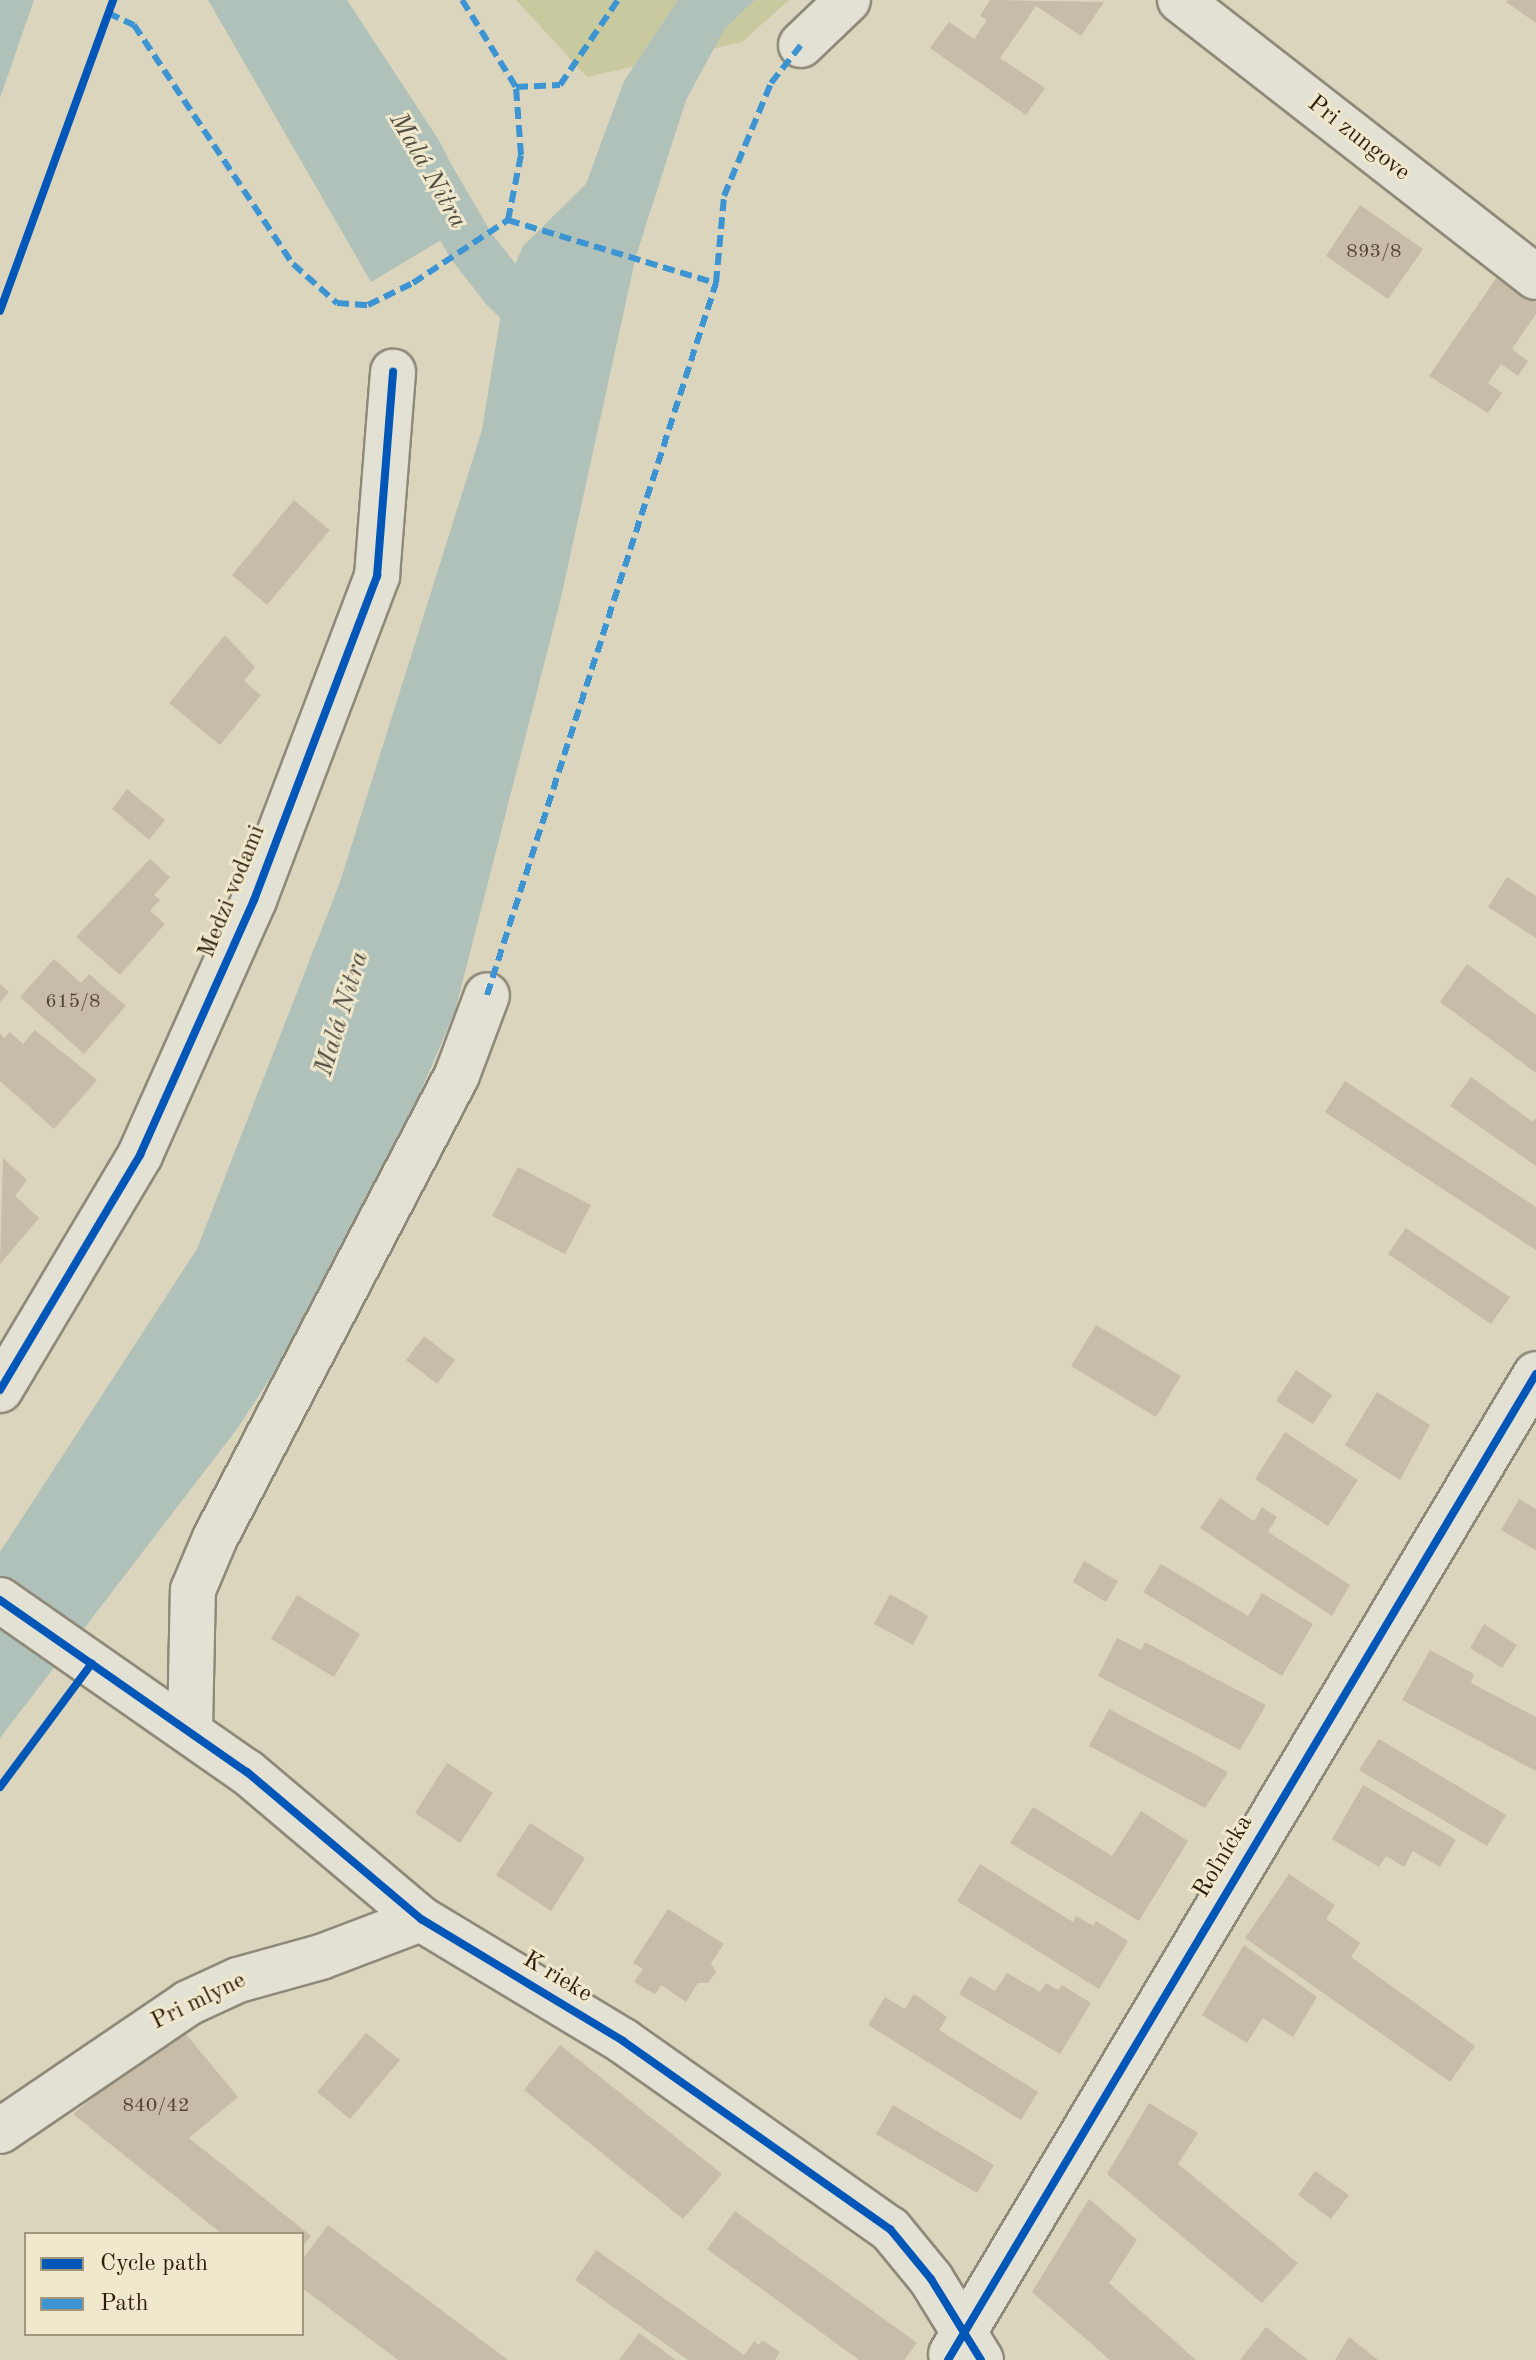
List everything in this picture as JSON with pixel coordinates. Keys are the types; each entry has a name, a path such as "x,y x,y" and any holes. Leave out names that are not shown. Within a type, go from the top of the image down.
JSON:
{"street":[{"path":"801,45 848,0"},
{"name":"Pri zungove","path":"1180,0 1536,277"},
{"name":"Medzi vodami","path":"0,1390 140,1155 254,900 377,576 393,372"},
{"path":"190,1729 193,1590 215,1538 457,1075 487,995"},
{"name":"Roľnícka","path":"964,2350 1536,1374"},
{"name":"K rieke","path":"0,1600 190,1729 421,1919 623,2041 890,2229 931,2279 964,2350"},
{"name":"Pri mlyne","path":"0,2131 188,2003 238,1980 321,1957 421,1919"}],"green space":[{"path":"516,0 789,0 742,42 587,77"}],"water":[{"path":"0,0 34,0 0,98"},
{"path":"208,0 347,0 440,142 478,218 371,282"},
{"path":"678,0 755,0 725,28 686,100 636,256 560,602 455,1011 352,1253 237,1429 0,1738 0,1552 197,1249 340,882 482,430 505,289 523,246 586,184 624,81"}],"building":[{"path":"990,0 1104,2 1081,36 1036,6 1000,58 1045,88 1026,115 930,48 949,22 974,39 987,20 980,16"},
{"path":"1536,0 1536,23 1506,2"},
{"path":"1360,205 1423,249 1388,299 1326,256"},
{"path":"1497,277 1536,303 1536,314 1512,349 1528,361 1518,376 1501,364 1488,383 1502,393 1488,413 1429,376"},
{"path":"294,500 330,530 267,605 232,575"},
{"path":"225,635 255,667 244,681 261,695 220,745 169,703"},
{"path":"127,789 165,820 149,840 112,809"},
{"path":"150,859 170,877 154,895 160,900 150,911 165,924 120,975 76,937"},
{"path":"1507,877 1536,896 1536,938 1488,907"},
{"path":"54,959 81,983 89,974 126,1006 84,1054 20,997"},
{"path":"1467,964 1536,1015 1536,1073 1440,1002"},
{"path":"0,984 9,992 0,1002"},
{"path":"35,1030 97,1080 54,1129 0,1081 0,1033 4,1038 10,1032 23,1044"},
{"path":"1471,1077 1533,1122 1536,1117 1536,1166 1450,1106"},
{"path":"1345,1081 1536,1207 1536,1250 1325,1112"},
{"path":"3,1158 27,1180 15,1196 39,1218 0,1264"},
{"path":"518,1167 591,1205 565,1254 492,1216"},
{"path":"1406,1228 1510,1297 1491,1324 1388,1254"},
{"path":"1096,1325 1181,1376 1156,1417 1071,1366"},
{"path":"424,1336 455,1360 437,1384 406,1360"},
{"path":"1296,1370 1332,1395 1313,1424 1276,1401"},
{"path":"1377,1392 1430,1425 1400,1480 1345,1445"},
{"path":"1285,1432 1358,1480 1328,1526 1255,1479"},
{"path":"1220,1498 1254,1521 1262,1507 1277,1517 1268,1532 1350,1585 1332,1616 1200,1528"},
{"path":"1519,1499 1536,1509 1536,1550 1501,1530"},
{"path":"1084,1561 1118,1581 1106,1602 1073,1582"},
{"path":"1161,1564 1248,1616 1262,1593 1313,1624 1282,1676 1143,1592"},
{"path":"890,1594 928,1616 913,1645 874,1624"},
{"path":"297,1595 360,1634 334,1677 271,1639"},
{"path":"1484,1624 1517,1645 1502,1668 1470,1648"},
{"path":"1117,1638 1141,1650 1145,1642 1266,1705 1240,1750 1098,1676"},
{"path":"1430,1650 1474,1674 1471,1683 1536,1717 1536,1771 1402,1700"},
{"path":"1109,1709 1228,1772 1205,1808 1089,1746"},
{"path":"1379,1739 1506,1815 1487,1846 1359,1770"},
{"path":"447,1763 493,1793 460,1843 415,1813"},
{"path":"1363,1785 1456,1840 1440,1867 1413,1851 1404,1867 1386,1856 1379,1867 1332,1839"},
{"path":"1033,1807 1112,1856 1141,1811 1188,1841 1139,1921 1010,1843"},
{"path":"530,1823 585,1858 551,1911 496,1875"},
{"path":"980,1864 1073,1922 1076,1916 1093,1926 1096,1921 1128,1941 1099,1989 957,1901"},
{"path":"1289,1874 1335,1905 1326,1919 1360,1943 1351,1957 1475,2046 1450,2082 1245,1938"},
{"path":"668,1909 724,1944 711,1963 716,1972 708,1983 698,1983 686,2002 661,1985 655,1994 634,1982 643,1969 633,1963"},
{"path":"1244,1945 1317,1997 1293,2037 1263,2018 1247,2043 1202,2015"},
{"path":"1007,1973 1040,1992 1046,1983 1058,1990 1062,1985 1091,2003 1060,2054 959,1994 970,1976 995,1991"},
{"path":"914,1994 947,2017 939,2030 1038,2092 1021,2120 868,2025 885,1997 905,2009"},
{"path":"180,2027 238,2097 189,2138 311,2236 304,2245 304,2232 220,2232 73,2114"},
{"path":"366,2033 400,2060 350,2119 317,2092"},
{"path":"560,2045 722,2174 683,2219 524,2090"},
{"path":"1149,2103 1198,2133 1178,2164 1298,2263 1262,2303 1107,2174"},
{"path":"893,2105 994,2165 977,2193 876,2134"},
{"path":"1315,2171 1349,2195 1331,2219 1298,2195"},
{"path":"1089,2199 1137,2240 1109,2283 1196,2360 1110,2360 1032,2292"},
{"path":"735,2211 917,2343 904,2360 859,2360 707,2249"},
{"path":"328,2225 508,2360 398,2360 304,2290 304,2257"},
{"path":"596,2250 744,2355 754,2341 759,2345 762,2340 780,2352 775,2360 688,2360 575,2280"},
{"path":"1266,2327 1308,2360 1240,2360"},
{"path":"639,2333 676,2360 619,2360"},
{"path":"1349,2337 1378,2360 1335,2360"}],"waterway":[{"name":"Malá Nitra","path":"428,172 471,246 505,289 548,330 546,336"}],"marked path":[{"path":"462,0 516,87 560,85 618,0"},
{"path":"108,13 134,25 293,264 337,303 368,305 413,283 508,220 716,283"},
{"path":"487,995 716,283 724,196 771,83 801,45"},
{"path":"508,220 521,155 516,87"}],"cycle path":[{"path":"0,311 113,0"},
{"path":"0,1390 140,1155 254,900 377,576 393,372"},
{"path":"948,2360 1536,1374"},
{"path":"0,1600 247,1772 421,1919 623,2041 890,2229 931,2279 981,2360"},
{"path":"0,1787 92,1663"}]}
